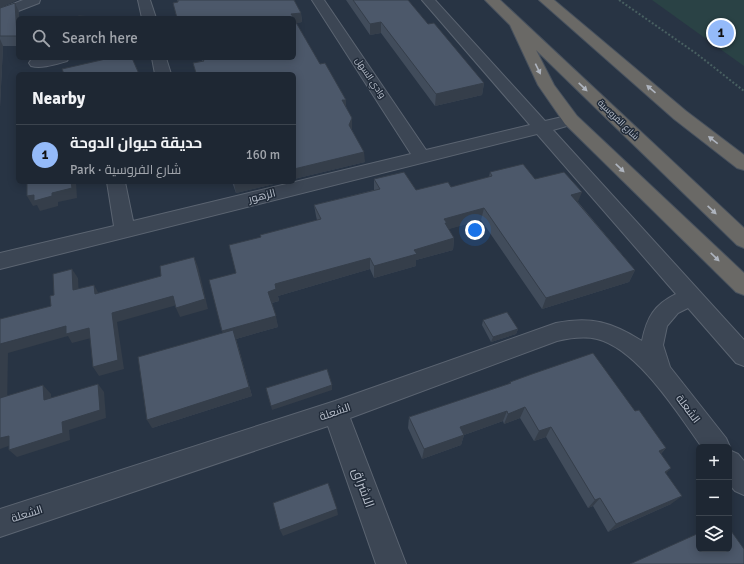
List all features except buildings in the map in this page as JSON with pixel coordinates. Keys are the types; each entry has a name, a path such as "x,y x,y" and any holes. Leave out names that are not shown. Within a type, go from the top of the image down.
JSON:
{"highway":[{"name":"شارع الفروسية","path":"492,0 744,240"},
{"path":"535,0 611,55"},
{"path":"546,0 680,115 744,164"},
{"path":"515,21 547,90 571,120 744,286"},
{"path":"690,104 744,150"}],"street":[{"path":"144,0 148,16"},
{"name":"وادي السهل","path":"318,0 422,157"},
{"path":"428,0 744,356"},
{"path":"0,14 30,5"},
{"path":"36,65 55,60"},
{"path":"160,60 162,72"},
{"name":"الزهور","path":"0,261 571,120"},
{"path":"116,184 125,230"},
{"name":"الشعلة","path":"659,371 652,345 657,323 670,307 690,296"},
{"name":"الشعلة","path":"0,523 335,412 556,332 577,328 599,330 621,339 641,352 659,371 715,444"},
{"name":"الاشراق","path":"335,412 391,564"},
{"path":"732,466 744,482"}],"path":[{"path":"619,0 697,54 744,91"}],"green space":[{"path":"652,0 744,0 744,66"}],"place":[{"name":"حديقة حيوان الدوحة","path":"721,33"}]}
